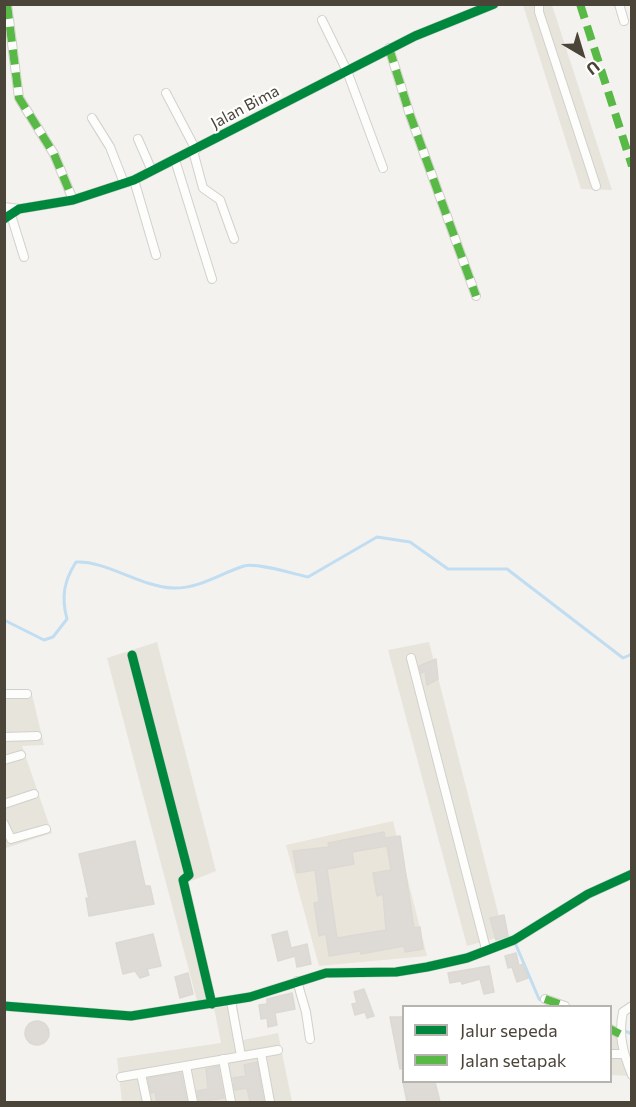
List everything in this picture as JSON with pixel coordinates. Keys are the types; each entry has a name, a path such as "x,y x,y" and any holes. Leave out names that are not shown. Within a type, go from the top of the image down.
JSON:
{"street":[{"path":"7,4 19,98 54,153 73,200"},
{"name":"Jalan Bima","path":"8,217 19,209 73,200 134,180 194,151 389,48 494,4"},
{"path":"533,4 539,8 596,186"},
{"path":"619,4 624,21"},
{"path":"322,20 347,71 383,168"},
{"path":"389,48 410,108 410,115 476,296"},
{"path":"166,93 194,151 203,188 220,200 234,239"},
{"path":"92,118 110,147 124,183"},
{"path":"138,139 152,171"},
{"path":"175,160 212,279"},
{"path":"134,180 156,255"},
{"path":"4,207 19,209"},
{"path":"8,217 24,257"},
{"path":"132,655 189,875 183,880 212,1004"},
{"path":"411,658 486,949"},
{"path":"4,694 27,694"},
{"path":"4,737 37,736"},
{"path":"4,760 21,755"},
{"path":"4,804 34,794"},
{"path":"4,824 11,839 46,829"},
{"path":"4,1006 131,1016 231,1001 336,972 396,972 427,967 467,958 514,940 588,894 632,874"},
{"path":"297,981 306,1012 310,1039"},
{"path":"545,999 562,1005"},
{"path":"231,1001 241,1056"},
{"path":"632,1006 623,1012 620,1034 632,1075"},
{"path":"612,1030 620,1034"},
{"path":"121,1077 278,1050"},
{"path":"261,1053 270,1102"},
{"path":"612,1054 624,1054"},
{"path":"223,1059 231,1102"},
{"path":"186,1066 193,1102"},
{"path":"141,1074 147,1102"}],"shaded area":[{"path":"523,5 552,5 612,190 581,189"},
{"path":"157,642 216,871 186,883 214,997 197,1001 107,658"},
{"path":"429,642 504,936 467,946 388,650"},
{"path":"4,690 31,690 44,745 22,746 52,833 6,848"},
{"path":"393,821 427,956 319,966 286,845"},
{"path":"237,1005 243,1040 278,1033 292,1102 122,1102 117,1058 221,1043 214,1008"},
{"path":"612,1032 618,1035 630,1076 612,1075"}],"building":[{"path":"436,659 438,679 427,685 425,671 421,673 419,666"},
{"path":"384,832 385,838 400,836 414,928 420,927 423,949 405,952 404,946 361,954 360,951 329,956 326,934 319,936 314,903 319,902 315,870 297,873 293,851 329,847 328,843","holes":["387,846 391,870 373,873 377,896 383,894 386,930 337,938 327,869 354,864 352,852"]},
{"path":"135,841 145,886 150,886 154,904 89,916 86,898 89,899 79,854"},
{"path":"504,915 508,936 496,940 490,918"},
{"path":"287,931 291,948 307,944 311,964 297,967 295,956 278,961 272,935"},
{"path":"153,934 161,966 147,969 149,975 140,978 135,971 123,974 116,943"},
{"path":"516,953 519,966 523,964 528,978 517,982 512,967 508,968 505,956"},
{"path":"489,966 494,992 484,994 480,979 462,984 461,981 450,983 448,973"},
{"path":"188,973 193,994 180,998 175,977"},
{"path":"364,989 374,1016 367,1018 365,1012 355,1015 352,1004 357,1003 354,992"},
{"path":"292,993 295,1009 275,1013 277,1025 268,1027 267,1018 261,1019 259,1005 267,1004 267,999"},
{"path":"390,1017 402,1017 402,1068 400,1069"},
{"path":"37,1021 46,1024 49,1033 46,1042 37,1045 28,1042 25,1033 28,1024"},
{"path":"257,1062 264,1102 250,1102 247,1088 235,1090 233,1078 246,1076 244,1065"},
{"path":"218,1066 224,1098 199,1102 197,1091 208,1089 206,1069"},
{"path":"181,1073 187,1102 157,1102 155,1092 151,1093 148,1078"},
{"path":"403,1083 435,1083 440,1102 407,1102"}],"waterway":[{"path":"4,620 44,640 53,637 67,619 64,603 65,589 76,562 99,565 161,587 183,588 249,565 308,577 377,537 410,542 448,569 507,569 623,658 632,654"},
{"path":"516,945 539,999 546,1003"},
{"path":"625,1031 632,1034"}],"marked path":[{"path":"7,4 19,98 54,154 73,200"},
{"path":"580,4 632,166"},
{"path":"389,48 410,115 476,296"},
{"path":"545,999 562,1005"},
{"path":"612,1030 620,1034"}],"cycle path":[{"path":"4,219 19,209 73,200 134,180 415,36 494,4"},
{"path":"132,655 189,875 183,880 212,1004"},
{"path":"4,1006 131,1016 250,997 326,973 396,972 427,967 467,958 514,940 588,894 632,874"}]}
